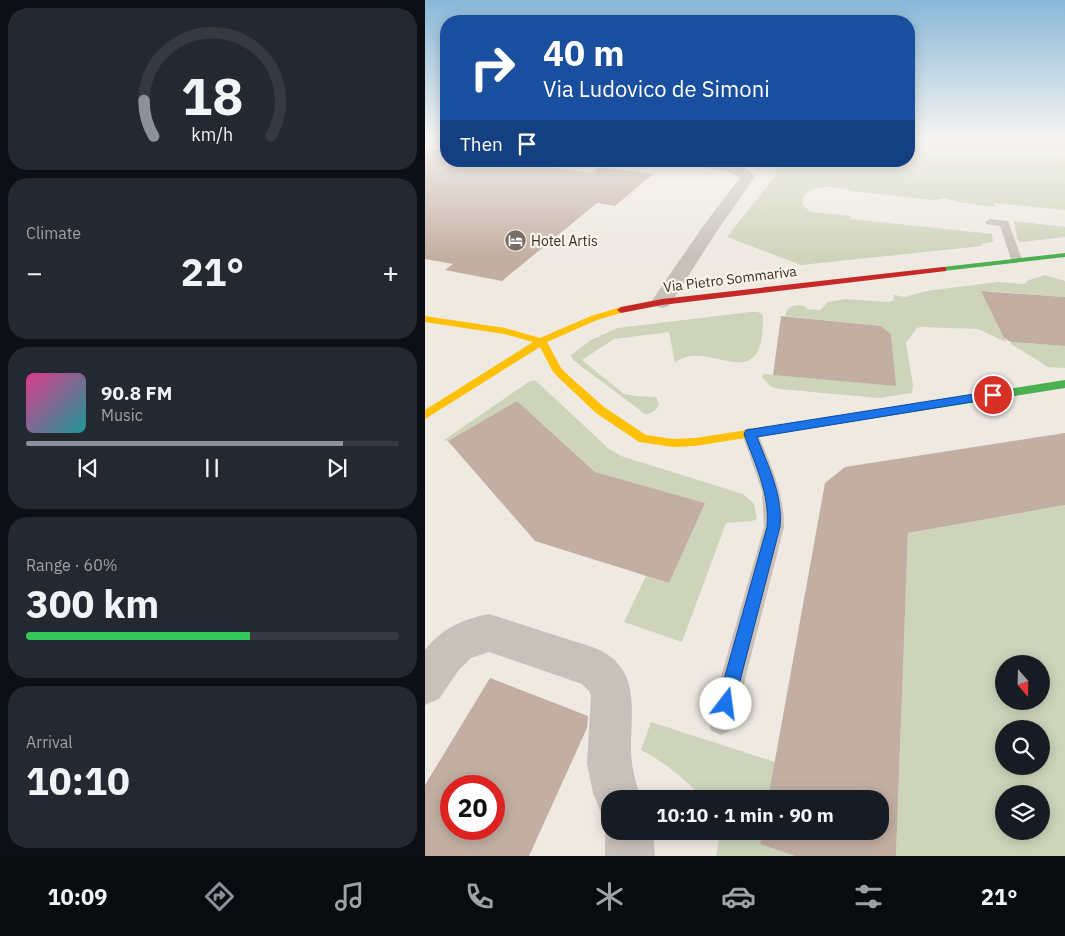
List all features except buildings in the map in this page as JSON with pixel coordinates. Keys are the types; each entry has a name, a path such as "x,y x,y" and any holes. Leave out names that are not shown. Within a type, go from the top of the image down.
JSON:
{"street":[{"path":"661,302 709,230 746,180"},
{"name":"Via Pietro Sommariva","path":"425,415 542,342 605,315 661,302 1065,255"},
{"path":"425,319 505,331 542,342 557,370 584,396 626,429 643,439 662,443 684,443 750,434 1065,384"},
{"path":"425,685 449,651 459,642 472,635 489,633 595,668 605,676 611,688 613,704 609,753 610,770 616,790"},
{"path":"629,840 630,856"}],"lane":[{"path":"990,222 1004,223 1016,260"},
{"path":"721,722 774,527 775,507 771,490 750,434"}],"green space":[{"path":"772,180 1065,180 1065,210 994,203 994,207 958,202 946,198 934,200 860,192 834,187 814,189 808,192 803,199 803,206 811,212 851,216 851,219 992,234 993,242 981,244 982,246 801,265 727,237"},
{"path":"1014,221 1065,227 1065,237 1021,242 1017,239"},
{"path":"1045,275 1065,281 1065,297 989,291 984,295 1006,342 978,329 917,328 906,343 913,385 912,393 879,398 780,389 771,387 762,377 764,374 888,385 895,380 891,334 881,326 785,316 792,306 804,306 807,309 820,310 828,302 845,299 888,302 893,301 894,295 905,297 926,291 998,282 1024,284 1029,280"},
{"path":"758,312 763,315 761,341 755,356 744,362 732,362 703,356 688,357 675,363 669,332 614,339 582,360 624,394 656,397 659,403 658,406 656,410 650,413 645,414 573,360 571,355 591,340 618,328"},
{"path":"1011,342 1065,346 1065,368 1048,367 1011,344"},
{"path":"535,380 609,449 621,456 743,494 754,504 757,519 726,523 682,642 624,622 646,576 669,583 704,503 595,472 517,401 448,441 444,440 530,381"},
{"path":"1065,505 1065,856 896,856 908,533"},
{"path":"651,722 775,762 770,790 694,790 674,772 641,750"},
{"path":"719,840 761,840 760,844 795,856 716,856"}],"traffic: fast":[{"path":"943,269 1065,255"},
{"path":"773,430 1065,384"}],"traffic: slow":[{"path":"425,415 543,340 568,328 621,310"},
{"path":"425,319 505,331 542,342 557,370 565,378 600,410 643,439 673,443 695,442 773,430"}],"traffic: jam":[{"path":"621,310 662,302 943,269"}],"place":[{"name":"Hotel Artis","path":"515,241"}],"route":[{"path":"726,704 774,527 774,501 750,434 993,395"}]}
